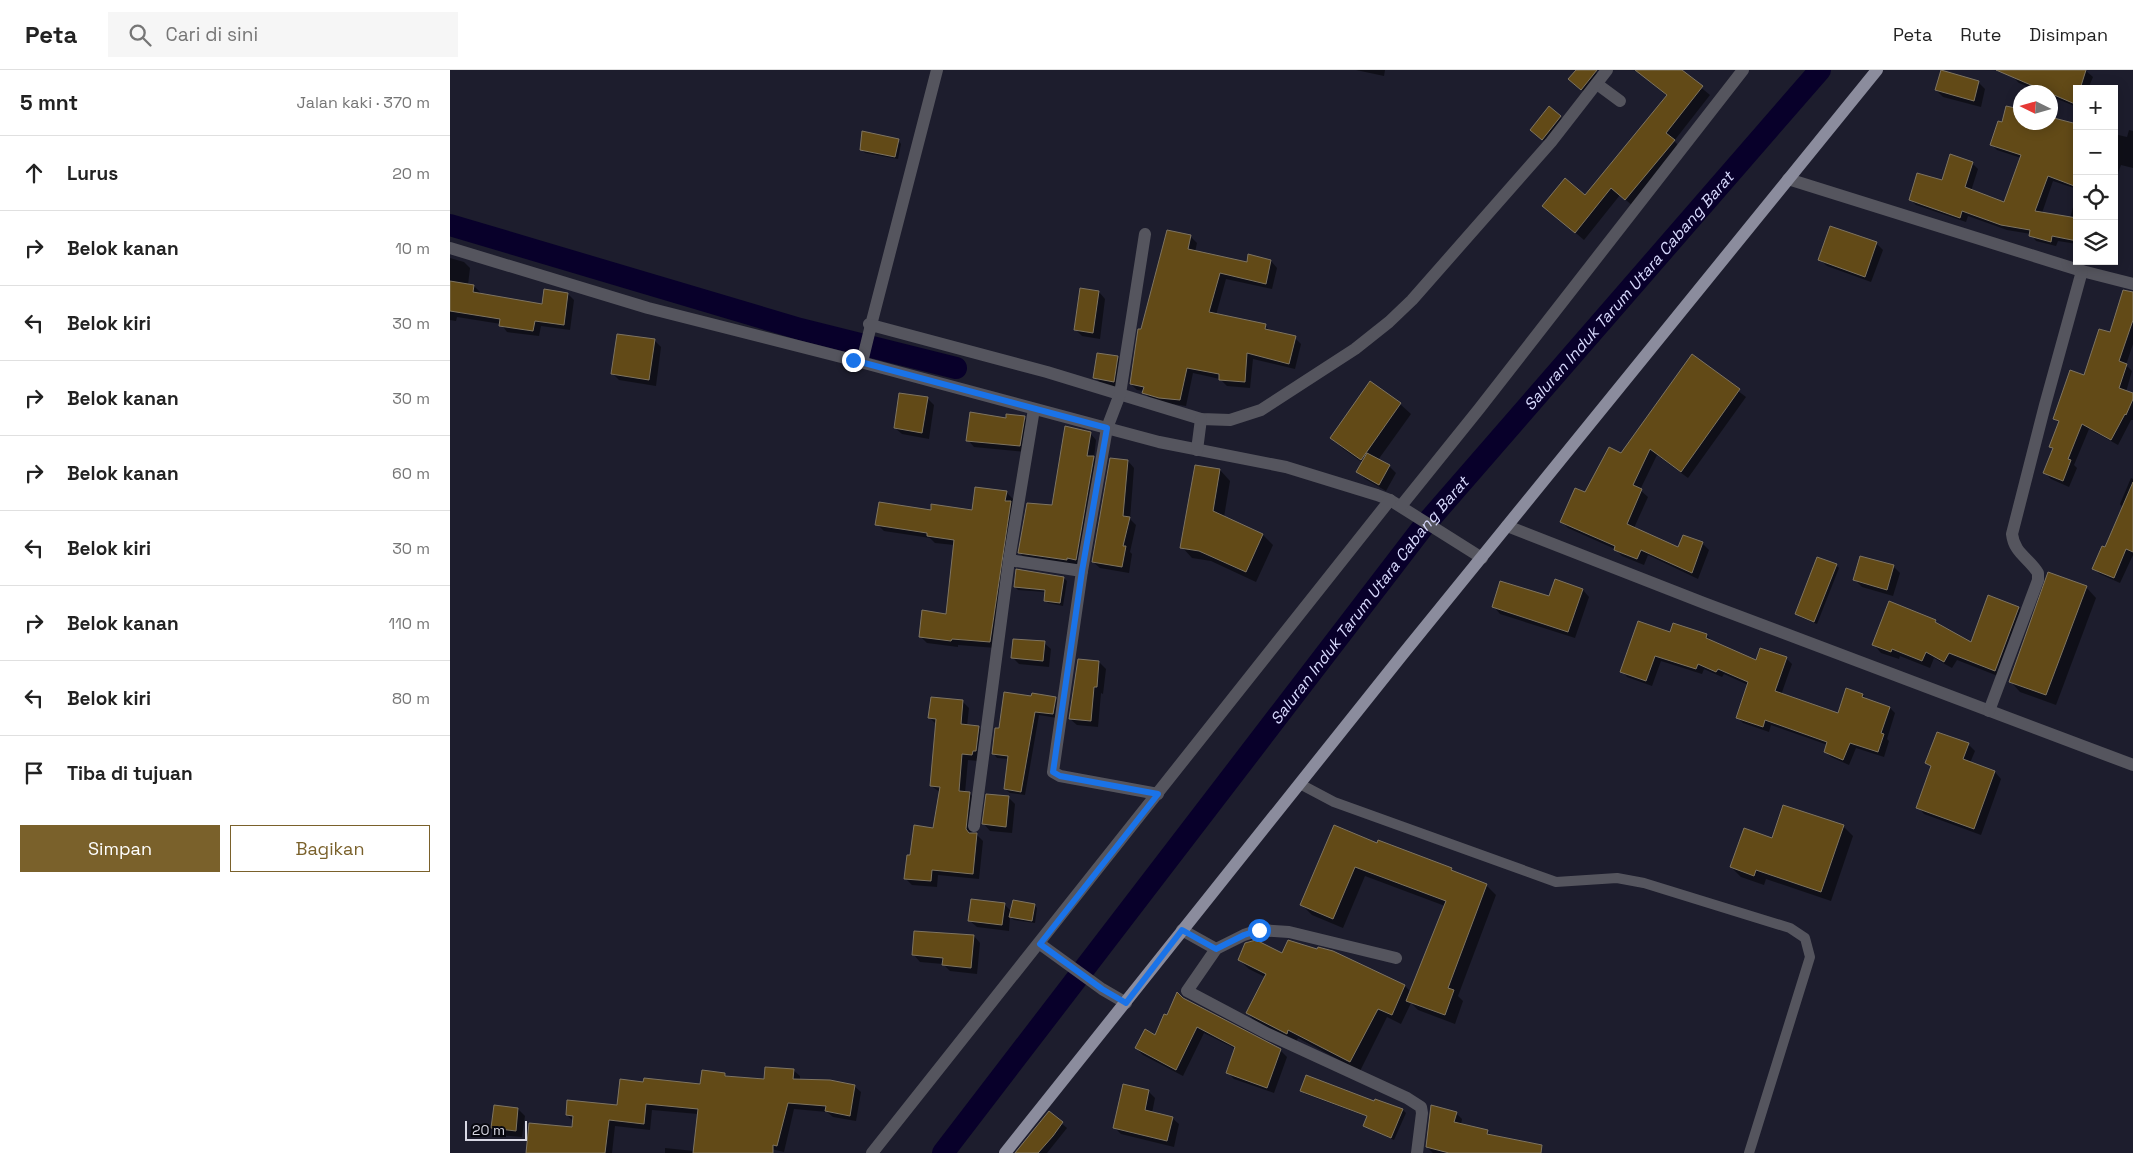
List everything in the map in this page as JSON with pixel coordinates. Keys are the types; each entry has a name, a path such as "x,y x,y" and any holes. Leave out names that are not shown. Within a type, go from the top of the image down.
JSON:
{"main road":[{"path":"1005,1153 1126,1003 1306,787 1507,526 1877,70"}],"street":[{"path":"863,360 937,70"},
{"path":"870,327 1046,372 1201,424 1230,420 1261,410 1354,349 1389,322 1415,297 1551,142 1598,85 1607,70"},
{"path":"872,1153 1158,794 1396,503 1480,409 1743,70"},
{"path":"1598,85 1616,98"},
{"path":"1788,179 2082,271 2133,284"},
{"path":"1146,234 1119,397 1109,424 1082,571 1053,772 1060,776 1158,794"},
{"path":"450,248 648,308 863,360 1034,409 1109,424 1159,442 1198,448 1286,467 1377,495 1396,503 1462,547 1482,558"},
{"path":"1989,711 2038,580 2038,573 2033,565 2020,553 2013,541 2012,534 2082,271"},
{"path":"974,826 1009,560 1034,409"},
{"path":"1198,448 1201,424"},
{"path":"1507,526 2133,765"},
{"path":"1009,560 1082,571"},
{"path":"1396,958 1318,938 1267,930 1244,935 1214,948 1188,988 1188,992 1268,1034 1407,1098 1418,1105 1422,1113 1420,1151"},
{"path":"1186,932 1214,948"},
{"path":"1040,944 1102,989 1126,1003"}],"lane":[{"path":"1306,787 1334,802 1556,882 1617,878 1644,883 1790,928 1806,938 1810,956 1749,1153"}],"building":[{"path":"1576,70 1597,70 1581,90 1568,79"},
{"path":"1635,70 1682,70 1703,86 1666,133 1675,140 1625,200 1611,188 1575,233 1542,206 1565,178 1585,195 1667,95"},
{"path":"1941,70 1979,81 1974,101 1935,90"},
{"path":"1996,70 2086,70 2081,85 2073,85 2073,103 2058,97 2058,85 2031,85"},
{"path":"1549,106 1561,116 1542,140 1530,130"},
{"path":"2006,106 2013,108 2013,130 2058,130 2058,119 2073,123 2073,185 2048,176 2035,211 2073,217 2073,240 2052,236 2051,242 2029,236 2030,230 2001,225 1962,211 1960,218 1909,200 1917,173 1942,180 1950,154 1973,162 1965,187 2004,202 2021,155 1990,145 1998,121 2002,122"},
{"path":"862,131 899,139 895,157 860,150"},
{"path":"1830,226 1877,242 1865,277 1818,260"},
{"path":"1167,230 1191,235 1188,249 1247,262 1248,254 1271,260 1266,284 1220,273 1209,312 1266,324 1265,329 1296,336 1289,364 1247,353 1245,382 1219,380 1219,374 1187,368 1180,400 1159,398 1142,393 1144,387 1130,384 1138,329 1141,329"},
{"path":"450,281 474,285 473,292 542,304 544,289 568,293 564,325 535,321 533,331 499,326 500,319 450,311"},
{"path":"1080,288 1099,291 1093,333 1074,330"},
{"path":"2123,290 2133,292 2133,320 2119,361 2127,364 2119,388 2133,393 2133,399 2111,440 2082,424 2068,459 2071,460 2063,481 2043,473 2053,448 2049,447 2059,421 2053,419 2070,370 2084,375 2099,329 2110,332"},
{"path":"617,334 655,339 649,380 611,374"},
{"path":"1097,353 1118,356 1114,382 1093,378"},
{"path":"1692,354 1740,389 1681,472 1650,449 1633,485 1642,489 1627,524 1678,547 1683,535 1703,542 1692,573 1641,550 1637,559 1614,550 1615,546 1560,522 1575,488 1585,492 1609,447 1621,453"},
{"path":"1370,381 1401,403 1361,460 1330,438"},
{"path":"899,393 928,397 922,433 894,428"},
{"path":"970,412 1006,418 1006,414 1025,416 1020,446 966,441"},
{"path":"1065,426 1091,432 1087,456 1094,456 1076,560 1018,553 1027,503 1052,505"},
{"path":"1367,453 1390,465 1379,485 1356,472"},
{"path":"1110,458 1128,460 1123,516 1130,517 1123,546 1126,546 1122,567 1092,562"},
{"path":"1195,465 1220,469 1213,511 1263,534 1246,572 1199,551 1180,548"},
{"path":"2133,482 2133,552 2126,549 2114,578 2092,569 2102,546 2105,547"},
{"path":"975,487 1007,491 1005,501 1011,501 990,642 952,639 951,641 919,637 922,610 946,614 954,540 927,536 927,533 875,525 879,502 931,510 931,504 972,510"},
{"path":"1860,556 1894,565 1887,590 1853,580"},
{"path":"1817,557 1837,564 1814,622 1795,614"},
{"path":"1016,569 1064,577 1060,603 1044,601 1045,590 1014,587"},
{"path":"2048,572 2087,586 2046,695 2009,682"},
{"path":"1555,579 1583,589 1568,632 1492,607 1500,581 1549,596"},
{"path":"1988,595 2019,607 1995,671 1949,653 1944,662 1926,652 1922,661 1892,649 1891,652 1872,645 1889,601 1936,620 1935,622 1971,642"},
{"path":"1638,621 1670,632 1673,623 1707,634 1706,638 1756,660 1760,648 1787,657 1775,691 1838,713 1846,688 1863,694 1862,697 1890,707 1881,733 1884,734 1878,752 1850,743 1843,760 1824,752 1827,742 1765,720 1763,727 1736,718 1748,682 1718,669 1716,672 1698,664 1696,669 1655,656 1646,681 1620,672"},
{"path":"1013,639 1045,641 1043,661 1011,658"},
{"path":"1078,659 1099,661 1097,687 1094,687 1091,721 1069,719"},
{"path":"1004,692 1031,696 1032,693 1056,697 1053,714 1035,712 1021,792 1004,789 1008,756 992,754 995,728 999,728"},
{"path":"931,697 963,700 961,724 979,726 976,751 973,751 972,755 962,754 959,791 970,792 966,829 969,833 977,833 973,874 932,870 931,881 904,879 907,855 910,855 914,825 933,828 940,787 930,786 936,719 928,718"},
{"path":"1937,732 1969,743 1963,759 1995,771 1974,829 1916,808 1931,766 1925,763"},
{"path":"986,794 1009,796 1006,827 982,824"},
{"path":"1783,805 1844,825 1821,892 1756,870 1754,876 1730,867 1744,828 1772,838"},
{"path":"1334,825 1377,843 1378,840 1452,868 1451,870 1487,884 1448,988 1454,990 1445,1015 1406,1001 1446,901 1355,867 1333,919 1300,905"},
{"path":"971,899 1005,903 1002,925 968,921"},
{"path":"1013,900 1035,904 1032,921 1009,917"},
{"path":"914,931 974,935 971,968 942,965 943,958 912,955"},
{"path":"1256,940 1282,953 1288,940 1317,949 1318,947 1333,951 1405,985 1392,1015 1378,1009 1350,1062 1288,1030 1287,1034 1246,1013 1266,974 1238,960 1245,943"},
{"path":"1177,992 1183,998 1281,1049 1267,1088 1226,1073 1235,1047 1197,1027 1176,1070 1135,1048 1145,1029 1155,1035 1164,1014 1167,1015"},
{"path":"765,1067 794,1069 793,1079 830,1080 855,1085 850,1116 825,1111 826,1106 788,1103 777,1146 773,1145 773,1153 693,1153 698,1109 646,1104 644,1124 609,1120 605,1153 526,1153 529,1123 572,1127 573,1116 566,1115 567,1100 617,1105 620,1079 643,1082 644,1078 700,1084 702,1070 725,1073 725,1076 764,1079"},
{"path":"1306,1075 1374,1101 1375,1099 1403,1109 1391,1138 1363,1126 1367,1116 1300,1091"},
{"path":"1123,1084 1149,1090 1145,1110 1173,1117 1167,1141 1113,1128"},
{"path":"494,1105 518,1108 516,1131 491,1128"},
{"path":"1431,1105 1457,1112 1454,1122 1488,1130 1487,1134 1542,1145 1541,1153 1449,1153 1426,1147"},
{"path":"1049,1111 1063,1122 1053,1136 1038,1153 1015,1153"}],"waterway":[{"name":"Saluran Induk Tarum Utara Cabang Barat","path":"943,1153 1423,527 1820,70"},
{"path":"450,225 800,329 956,368"}],"route":[{"path":"853,360 1107,428 1082,571 1052,766 1053,772 1060,776 1158,794 1040,944 1102,989 1126,1003 1182,930 1216,949 1259,930"}]}
